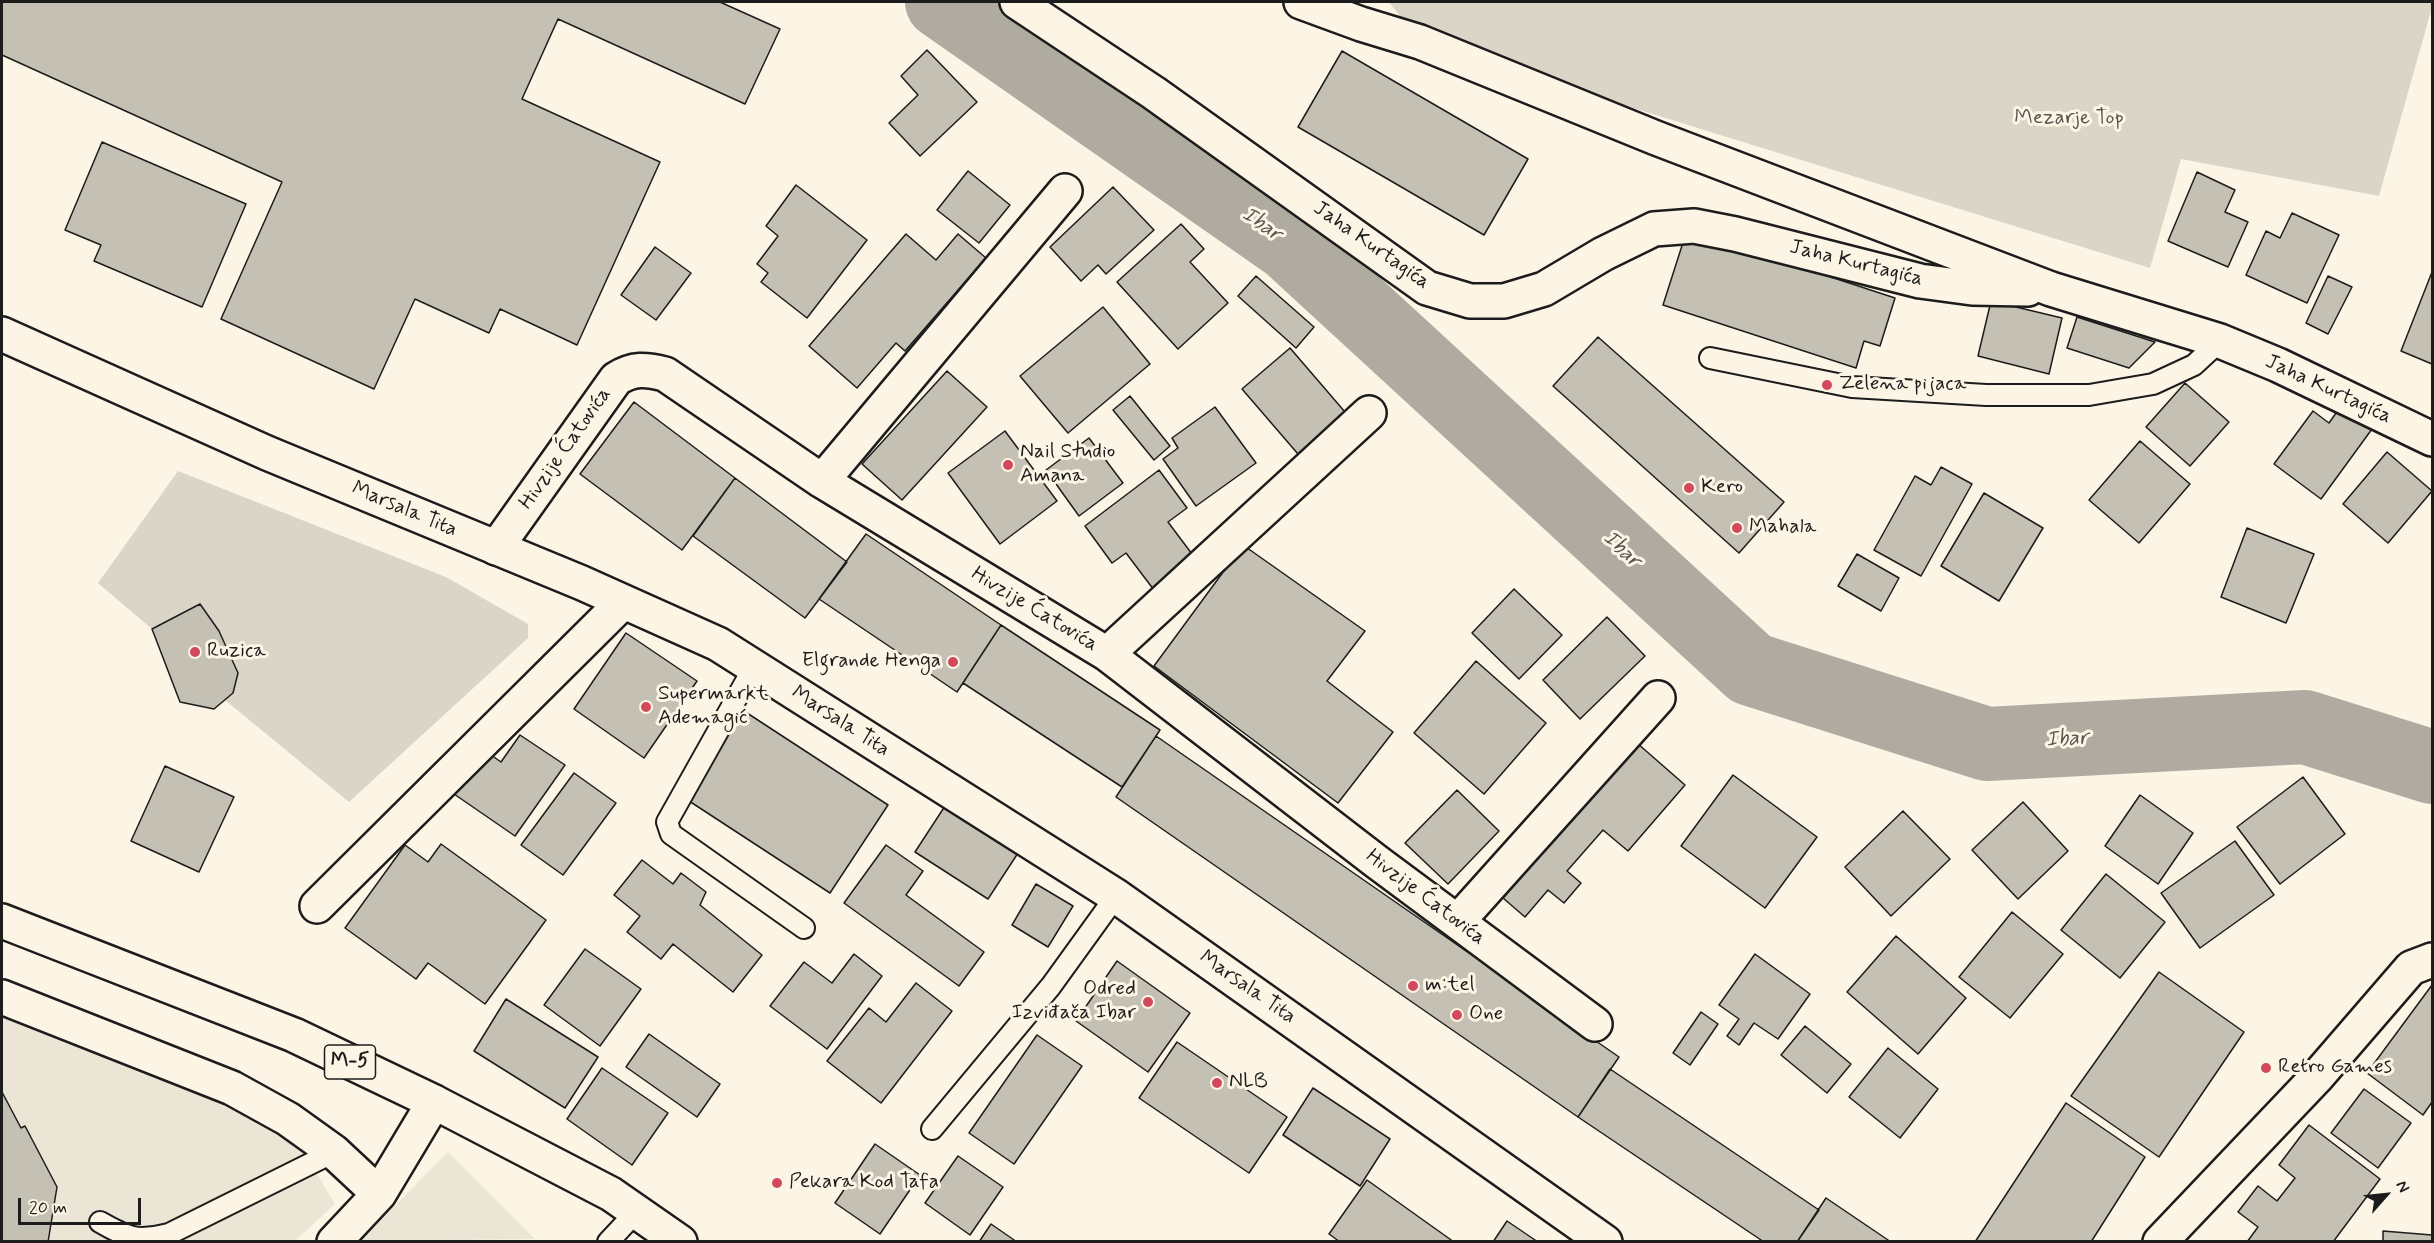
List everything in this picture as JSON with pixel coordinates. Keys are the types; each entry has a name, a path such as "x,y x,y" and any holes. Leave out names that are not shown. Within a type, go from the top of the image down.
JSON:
{"street":[{"name":"Jaha Kurtagića","path":"1017,2 1154,93 1427,288 1470,301 1504,301 1544,289 1654,229 1694,226 1735,234 1920,281 1972,288 2051,289"},
{"name":"Jaha Kurtagića","path":"1301,2 1420,42 1656,138 2051,289 2220,341 2278,365 2433,439"},
{"path":"1334,2 1361,24"},
{"path":"822,481 1065,191"},
{"name":"Marsala Tita","path":"2,334 267,453 496,548 718,644 1116,896 1605,1242"},
{"name":"Hivzije Ćatovića","path":"496,548 616,379 626,372 644,369 665,374 822,481 1107,654 1595,1024"},
{"path":"1107,654 1369,413"},
{"path":"317,906 623,602"},
{"path":"1458,921 1658,698"},
{"name":"M-5","path":"2,921 294,1035 434,1102 611,1194 680,1242"},
{"path":"2160,1242 2422,964"},
{"path":"2,997 232,1088 288,1119 334,1152 379,1194"},
{"path":"334,1242 379,1194 434,1102"}],"lane":[{"path":"1710,357 1852,387 1892,391 2089,395 2153,384 2194,365 2220,341"},
{"path":"754,667 667,822 671,834 804,928"},
{"path":"932,1129 1051,986 1116,896"},
{"path":"100,1222 127,1238 145,1240 169,1234 334,1152"},
{"path":"608,1242 637,1211"}],"shaded area":[{"path":"2,987 264,1084 335,1204 295,1241 2,1241"},
{"path":"448,1152 535,1239 360,1241"}],"green space":[{"name":"Mezarje Top","path":"1389,2 2432,2 2432,7 2379,196 2181,159 2150,268 1420,42"},
{"path":"178,471 446,577 528,624 528,638 349,802 225,700 233,690 236,678 235,665 223,638 200,604 152,629 98,583"}],"building":[{"path":"2,2 720,2 780,29 745,104 558,19 522,99 660,162 577,345 500,309 489,333 415,299 374,389 221,319 282,182 2,55"},
{"path":"927,50 977,102 920,156 889,123 918,95 901,76"},
{"path":"1342,51 1528,159 1484,235 1298,127"},
{"path":"102,142 246,204 202,307 94,261 101,245 65,230"},
{"path":"968,171 1010,205 979,243 937,210"},
{"path":"2197,172 2235,190 2225,212 2248,222 2228,267 2168,241"},
{"path":"796,185 867,240 807,318 761,282 768,273 757,264 778,236 766,226"},
{"path":"1113,187 1154,230 1106,274 1098,265 1081,281 1050,247"},
{"path":"2292,213 2339,235 2307,303 2246,275 2266,231 2280,238"},
{"path":"1181,224 1204,249 1190,262 1228,303 1178,349 1117,282"},
{"path":"1687,230 1895,298 1880,346 1864,341 1856,368 1663,305"},
{"path":"906,234 936,260 958,234 986,258 905,351 896,343 857,388 809,346"},
{"path":"655,247 691,273 656,320 621,295"},
{"path":"2432,272 2432,364 2401,351"},
{"path":"1256,276 1314,327 1296,348 1238,296"},
{"path":"2328,276 2352,287 2328,334 2306,323"},
{"path":"1991,301 2062,318 2049,374 1978,356"},
{"path":"1103,307 1150,364 1068,433 1020,376"},
{"path":"2077,317 2155,342 2129,368 2067,348"},
{"path":"1598,337 1784,502 1739,553 1553,386"},
{"path":"1290,348 1345,412 1298,454 1242,389"},
{"path":"947,371 987,407 902,500 862,464"},
{"path":"2185,383 2229,422 2190,466 2146,427"},
{"path":"1130,396 1170,446 1154,460 1113,410"},
{"path":"634,402 735,478 682,550 580,474"},
{"path":"2341,406 2372,429 2321,499 2274,464 2313,411 2329,423"},
{"path":"1215,407 1256,463 1196,506 1163,459 1178,448 1172,438"},
{"path":"1005,431 1057,501 1000,544 948,473"},
{"path":"1089,438 1123,483 1079,516 1046,470"},
{"path":"2140,441 2190,484 2139,543 2089,500"},
{"path":"2387,452 2432,491 2388,543 2343,504"},
{"path":"1941,467 1972,484 1921,576 1874,550 1915,476 1931,485"},
{"path":"1159,470 1187,508 1168,522 1195,558 1154,590 1126,553 1112,563 1085,526"},
{"path":"735,478 847,562 805,618 693,536"},
{"path":"1984,493 2043,528 1999,601 1941,566"},
{"path":"2247,528 2314,554 2286,623 2221,597"},
{"path":"866,534 1001,625 957,692 819,599"},
{"path":"1243,545 1365,631 1327,681 1393,732 1338,803 1154,666"},
{"path":"1857,554 1899,578 1881,611 1838,586"},
{"path":"1514,589 1562,635 1519,679 1472,633"},
{"name":"Ruzica","path":"200,604 219,631 238,673 233,693 214,709 180,702 152,629"},
{"path":"1607,617 1645,656 1580,719 1543,680"},
{"path":"1001,625 1160,730 1122,787 963,683"},
{"path":"626,633 697,681 644,758 574,709"},
{"path":"1476,661 1546,723 1484,794 1414,733"},
{"path":"744,711 888,805 830,893 686,799"},
{"path":"520,735 565,765 515,836 454,794 484,750 501,762"},
{"path":"1156,736 1619,1057 1578,1117 1116,797"},
{"path":"1637,743 1685,785 1628,851 1603,830 1567,871 1581,883 1564,903 1548,890 1525,917 1503,898"},
{"path":"165,766 234,797 199,872 131,841"},
{"path":"574,773 616,803 563,875 521,845"},
{"path":"1733,775 1817,837 1765,908 1681,846"},
{"path":"2303,777 2345,834 2280,884 2237,827"},
{"path":"1457,790 1499,831 1448,884 1405,843"},
{"path":"2140,795 2193,833 2158,884 2105,846"},
{"path":"2023,802 2068,851 2018,899 1972,850"},
{"path":"945,806 1018,853 988,899 915,852"},
{"path":"1903,811 1950,859 1891,916 1845,867"},
{"path":"2235,841 2274,895 2200,948 2161,893"},
{"path":"441,844 546,920 485,1004 428,963 416,979 345,928 405,845 428,862"},
{"path":"886,845 923,871 906,895 984,952 959,986 844,903"},
{"path":"642,860 673,884 681,873 706,892 700,905 762,955 733,992 673,944 661,959 627,932 640,916 614,895"},
{"path":"2106,874 2165,922 2120,978 2061,930"},
{"path":"1036,884 1073,906 1048,947 1012,925"},
{"path":"2012,912 2063,954 2010,1018 1959,977"},
{"path":"1896,936 1966,998 1918,1054 1847,992"},
{"path":"585,949 641,989 600,1046 544,1005"},
{"path":"854,954 882,976 827,1049 770,1006 804,962 832,983"},
{"path":"1755,954 1810,994 1778,1039 1754,1023 1739,1045 1727,1036 1739,1019 1719,1005"},
{"path":"1117,961 1190,1013 1148,1072 1076,1021"},
{"path":"2159,972 2244,1032 2159,1157 2071,1096"},
{"path":"916,983 952,1011 881,1103 827,1061 869,1008 886,1022"},
{"path":"2432,985 2432,1102 2423,1115 2367,1073"},
{"path":"506,999 598,1057 565,1108 474,1051"},
{"path":"1701,1012 1718,1024 1690,1065 1673,1053"},
{"path":"1805,1026 1851,1064 1827,1093 1781,1055"},
{"path":"649,1034 720,1084 697,1117 626,1067"},
{"path":"1037,1035 1082,1066 1014,1164 969,1133"},
{"path":"1177,1042 1287,1117 1249,1173 1139,1098"},
{"path":"1888,1048 1938,1089 1900,1138 1849,1097"},
{"path":"602,1068 668,1113 632,1165 567,1119"},
{"path":"1610,1069 1819,1210 1797,1242 1764,1242 1578,1117"},
{"path":"1313,1088 1390,1139 1360,1186 1283,1135"},
{"path":"2364,1089 2411,1123 2378,1168 2331,1133"},
{"path":"2,1092 21,1128 25,1126 57,1187 48,1242 2,1242"},
{"path":"2066,1103 2145,1157 2091,1242 1975,1242"},
{"path":"2309,1125 2380,1179 2333,1242 2247,1242 2258,1227 2238,1212 2258,1186 2277,1201 2295,1178 2279,1165"},
{"path":"875,1144 920,1175 880,1234 835,1203"},
{"path":"958,1156 1003,1187 970,1235 925,1203"},
{"path":"1367,1180 1454,1242 1340,1242 1329,1234"},
{"path":"1826,1198 1891,1242 1797,1242"},
{"path":"1507,1221 1538,1242 1493,1242"},
{"path":"991,1224 1017,1242 979,1242"},
{"path":"2383,1231 2432,1235 2432,1242 2383,1242"}],"waterway":[{"name":"Ibar","path":"942,2 1290,245 1751,669 1987,744 2305,727 2432,767"}],"place":[{"name":"Zelena pijaca","path":"1827,385"},
{"name":"Nail Studio Amana","path":"1008,465"},
{"name":"Kero","path":"1689,488"},
{"name":"Mahala","path":"1737,528"},
{"name":"Ruzica","path":"195,652"},
{"name":"Elgrande Henga","path":"953,662"},
{"name":"Supermarkt Ademagić","path":"646,707"},
{"name":"m:tel","path":"1413,986"},
{"name":"Odred Izviđača Ibar","path":"1148,1002"},
{"name":"One","path":"1457,1015"},
{"name":"Retro Games","path":"2266,1068"},
{"name":"NLB","path":"1217,1083"},
{"name":"Pekara Kod Tafa","path":"777,1183"}]}
